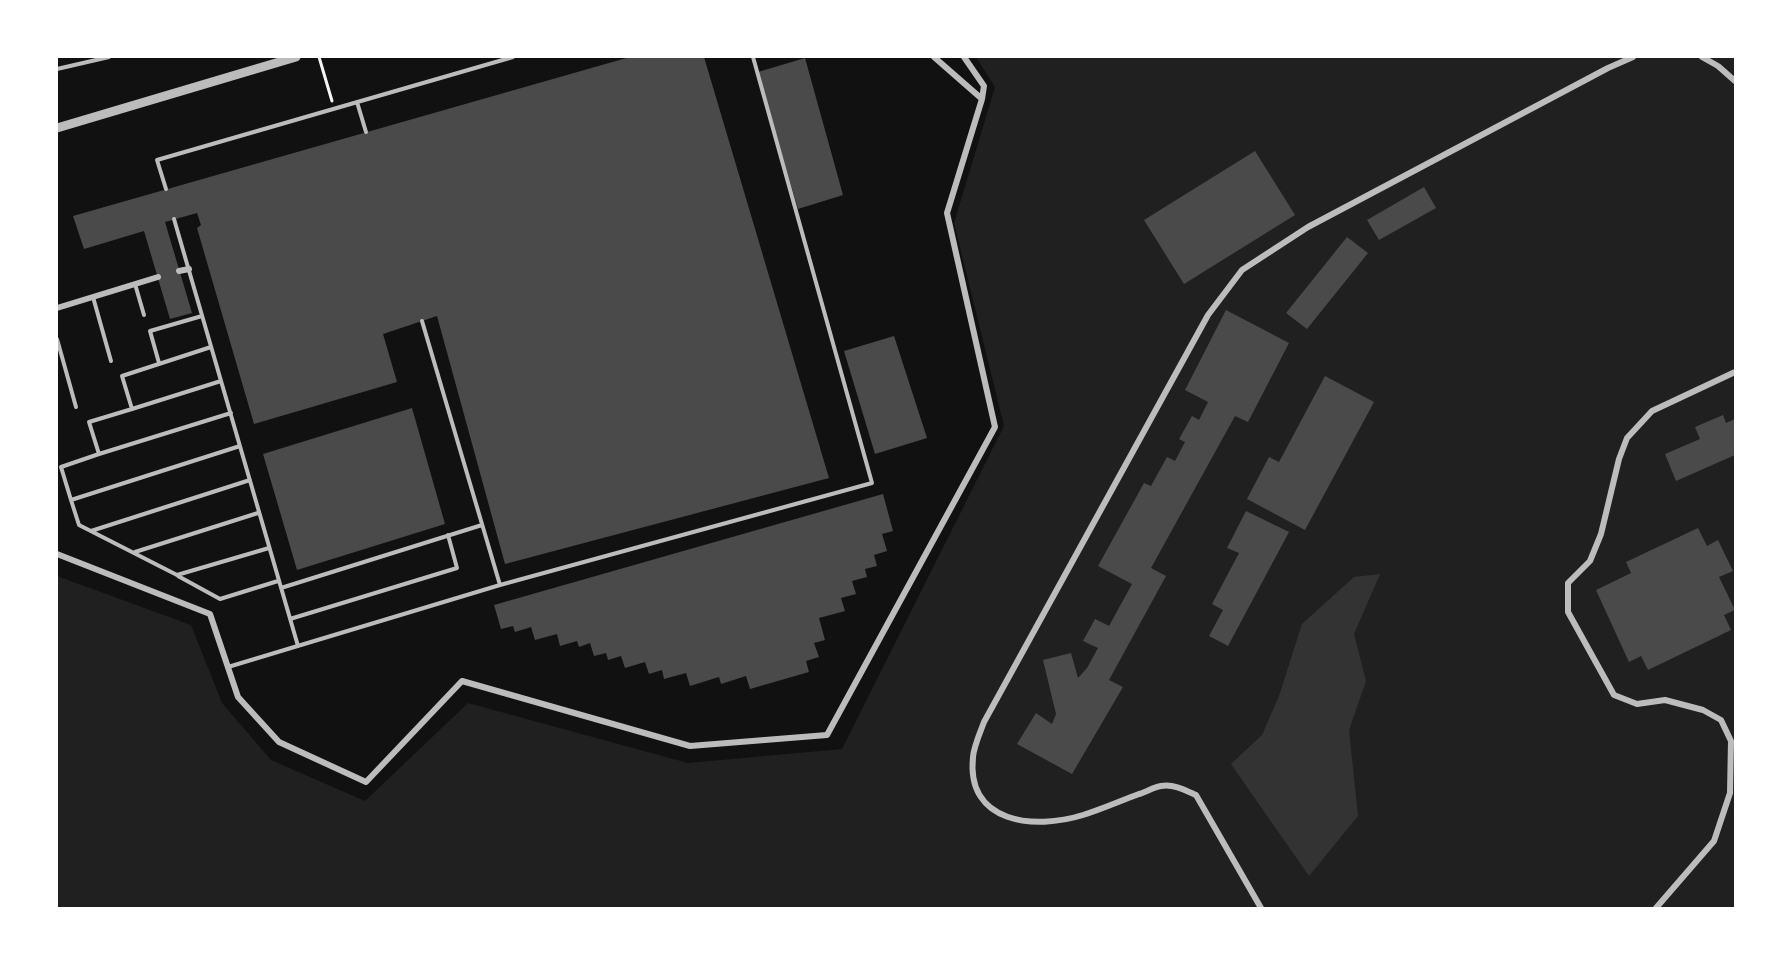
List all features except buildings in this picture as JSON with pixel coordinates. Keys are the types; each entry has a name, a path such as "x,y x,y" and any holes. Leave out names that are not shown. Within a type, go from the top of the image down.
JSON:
{"street":[{"path":"57,128 271,61 296,57"},
{"path":"934,57 982,99"},
{"path":"57,554 210,615 238,697 279,742 366,782 462,681 690,746 827,735 995,427 947,213 984,86 964,57"},
{"path":"1261,908 1196,795 1179,787 1161,786 1080,816 1038,822 1011,820 993,810 982,798 974,779 973,756 984,722 1208,315 1242,270 1308,227 1608,68 1633,57"},
{"path":"1702,57 1718,66 1735,81"},
{"path":"179,271 189,269"},
{"path":"57,308 158,277"},
{"path":"1656,908 1714,841 1730,794 1731,741 1721,720 1702,710 1665,700 1637,704 1614,695 1568,612 1568,583 1590,561 1601,534 1619,459 1628,438 1652,411 1735,372"}],"lane":[{"path":"57,69 109,57"},
{"path":"166,189 157,160 513,57"},
{"path":"228,667 500,585 872,483 753,57"},
{"path":"357,102 366,132"},
{"path":"174,219 298,646"},
{"path":"135,284 144,315"},
{"path":"93,297 111,361"},
{"path":"159,363 150,331 202,316"},
{"path":"422,321 500,585"},
{"path":"57,339 76,407"},
{"path":"132,409 122,376 211,347"},
{"path":"99,454 89,422 221,381"},
{"path":"231,413 61,467 79,525 220,599 279,581"},
{"path":"71,500 240,446"},
{"path":"91,531 250,480"},
{"path":"134,552 258,513"},
{"path":"281,588 482,525"},
{"path":"290,619 457,568 448,535"},
{"path":"177,575 269,548"}],"path":[{"path":"319,57 335,109"}],"shaded area":[{"path":"976,57 1735,57 1735,908 57,908 57,576 191,625 222,703 271,760 365,801 468,703 688,763 842,749 1004,426 954,223 995,87"},
{"path":"1380,574 1354,634 1366,681 1349,730 1358,816 1309,876 1231,764 1262,735 1279,696 1302,624 1354,577"}]}
